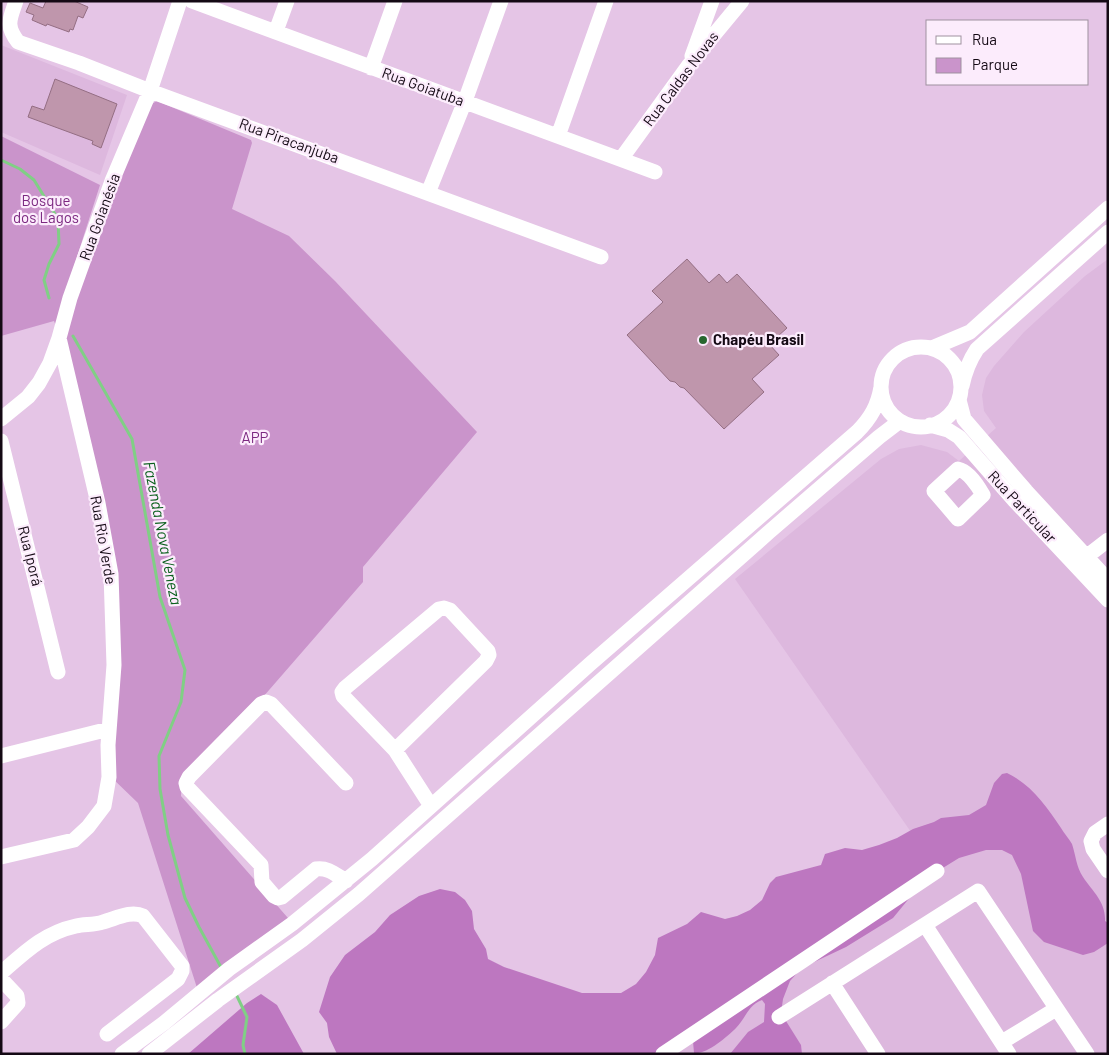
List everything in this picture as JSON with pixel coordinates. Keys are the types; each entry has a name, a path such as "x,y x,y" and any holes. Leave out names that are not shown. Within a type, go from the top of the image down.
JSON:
{"street":[{"name":"Rua Piracanjuba","path":"16,1 9,20 9,27 18,42 601,257"},
{"name":"Rua Goianésia","path":"1,419 28,397 39,383 50,363 70,298 112,181 150,91 180,1"},
{"name":"Rua Goiatuba","path":"192,1 655,172"},
{"path":"276,31 287,1"},
{"path":"370,68 395,1"},
{"path":"428,193 465,101 501,1"},
{"path":"558,136 606,1"},
{"path":"689,65 712,1"},
{"name":"Rua Caldas Novas","path":"621,159 689,65 742,1"},
{"path":"932,348 970,332 1108,208"},
{"path":"881,387 882,397 886,406 900,421 919,427 939,423 948,417 955,409 970,359 978,349 1108,232"},
{"name":"Rua Rio Verde","path":"1,857 74,840 88,827 104,806 109,777 109,729 114,665 111,574 98,503 59,338"},
{"path":"122,1054 164,1023 227,970 292,924 346,881 590,664 858,432 873,413 879,400 884,371 894,358 908,349 932,348 948,357 954,364 958,372 960,395"},
{"name":"Rua Particular","path":"960,395 964,419 1007,469 1020,496 1108,600"},
{"path":"149,1054 242,982 302,940 359,894 769,532 879,436 900,421"},
{"name":"Rua Particular","path":"930,425 948,430 959,437 992,475 1020,496 1108,580"},
{"name":"Rua Iporá","path":"1,441 58,672"},
{"path":"976,484 1007,469"},
{"path":"1086,557 1108,540"},
{"path":"395,750 489,655 488,651 450,610 439,609 342,692 343,696 395,750 431,806"},
{"path":"346,782 271,704 266,702 254,711 189,777 186,783 261,865 262,882 274,896 282,897 316,869 323,868 329,870 346,881"},
{"path":"1,756 109,729"},
{"path":"1108,824 1095,833 1091,841 1093,849 1108,871"},
{"path":"663,1054 937,871"},
{"path":"779,1017 978,891 1087,1054"},
{"path":"1,973 40,939 55,932 77,925 99,924 134,913 144,916 182,966 182,971 178,979 107,1034"},
{"path":"925,925 1005,1048 1056,1009"},
{"path":"1,979 18,996 18,1004 1,1022"},
{"path":"832,983 878,1054"}],"shaded area":[{"path":"1,45 127,95 100,175 1,132"},
{"path":"1108,259 1108,1054 660,1054 936,868 735,579 881,459 899,449 921,445 947,452 959,461 996,428 984,411 982,395 986,378 994,366 1024,332 1085,276"},
{"path":"1007,773 1031,790 1050,812 1072,844 1077,865 1101,903 1105,914 1105,921 1108,923 1108,943 1094,952 1083,955 1044,942 1033,931 1021,874 1012,855 1002,850 986,850 959,858 925,879 893,918 846,947 799,971 790,981 783,999 781,1013 801,1045 802,1054 730,1054 748,1032 764,1022 765,1004 762,1000 750,1008 732,1032 710,1048 699,1053 694,1053 693,1041 662,1054 337,1054 329,1037 327,1023 319,1012 330,977 345,955 375,932 390,915 419,896 440,889 455,892 465,900 472,911 474,929 486,949 488,959 504,967 582,993 621,993 636,984 646,972 655,955 658,938 687,924 701,912 725,919 737,916 750,910 762,900 770,883 776,877 821,865 825,854 845,848 862,850 897,838 913,829 941,818 969,815 986,805 994,783 1002,774"},
{"path":"261,994 277,1005 304,1054 188,1054 247,1003"}],"green space":[{"name":"APP","path":"157,101 251,140 252,143 232,209 289,236 335,281 477,432 363,567 363,582 263,697 182,779 181,796 288,918 198,991 138,803 110,776 114,575 58,331 54,321 1,336 1,136 100,185 67,288 148,106"}],"building":[{"path":"46,1 74,1 88,7 83,18 78,16 73,30 70,29 69,32 32,20 34,15 26,12 30,3 43,8"},
{"path":"55,79 117,104 101,148 92,144 93,141 28,117 32,106 44,110"},
{"name":"Chapéu Brasil","path":"687,259 709,283 719,274 727,283 737,274 787,328 769,344 779,355 752,379 764,392 724,429 684,388 670,381 627,335 663,302 652,291"}],"waterway":[{"path":"1,160 20,169 34,180 58,219 59,244 49,264 44,280 49,298"},
{"name":"Fazenda Nova Veneza","path":"73,336 132,439 160,597 185,670 181,702 159,756 160,789 168,835 185,898 222,969"},
{"name":"Fazenda Nova Veneza","path":"235,992 247,1017 243,1045 245,1054"}],"place":[{"name":"Chapéu Brasil","path":"703,340"}],"park label":[{"name":"Bosque dos Lagos","path":"46,210"}]}
